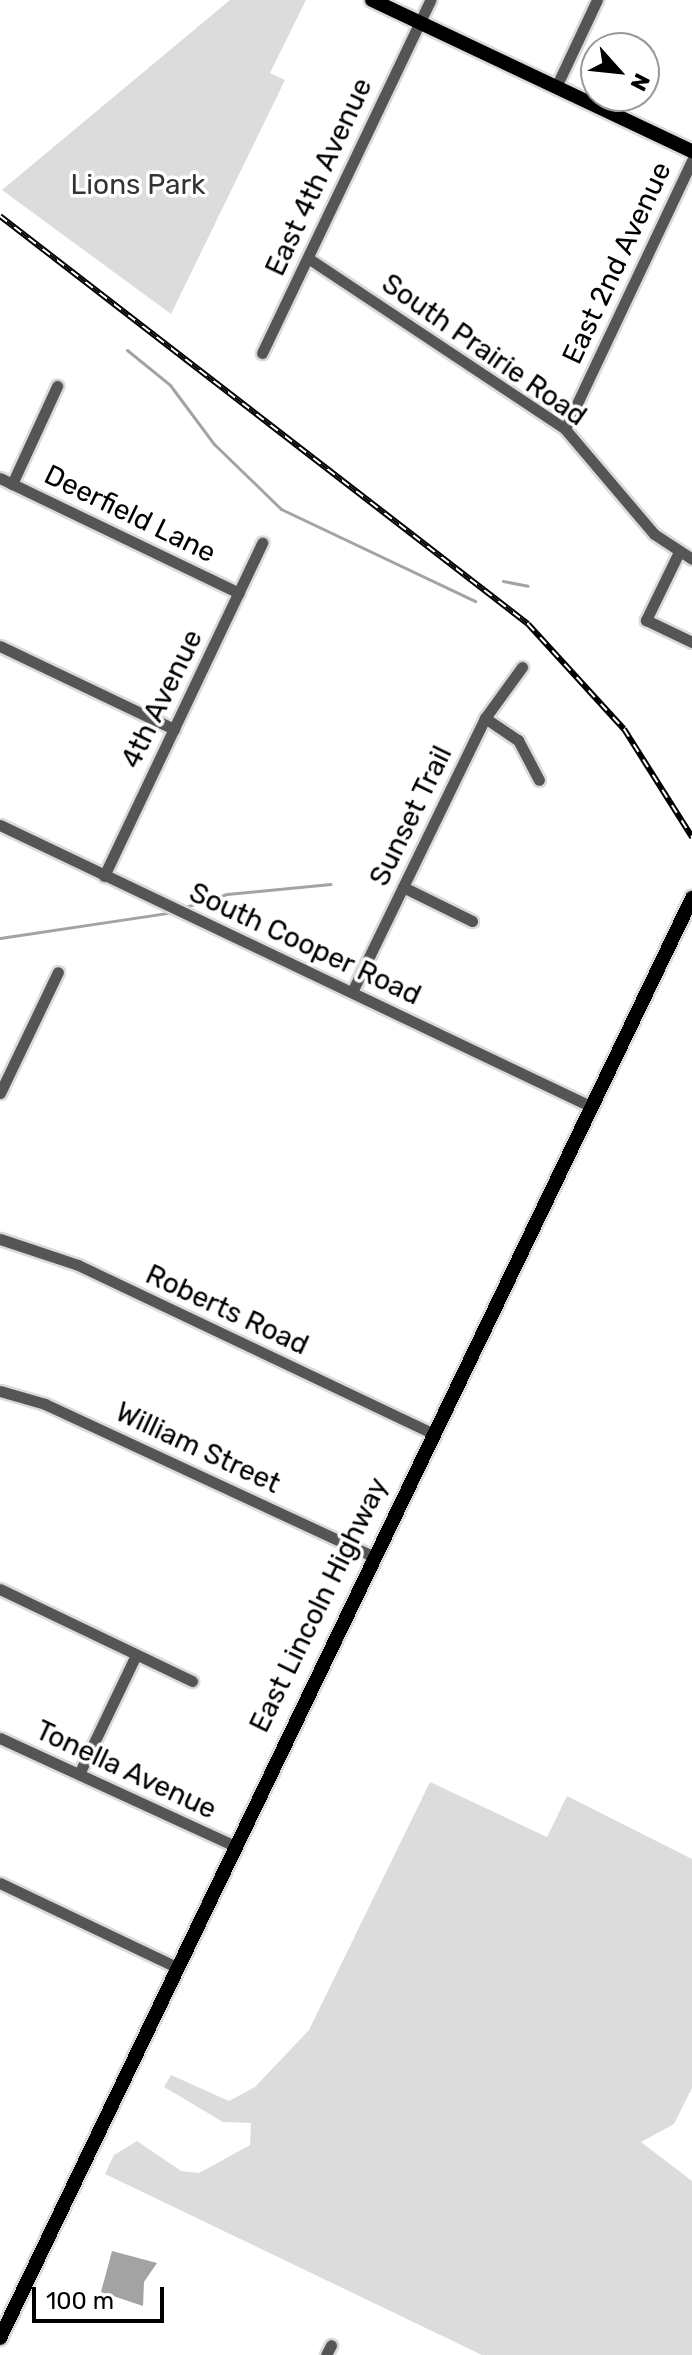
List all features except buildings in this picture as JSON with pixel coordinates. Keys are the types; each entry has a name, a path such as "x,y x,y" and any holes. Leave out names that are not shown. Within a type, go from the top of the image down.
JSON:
{"main road":[{"path":"372,0 692,151"},
{"name":"East Lincoln Highway","path":"0,2338 430,1432 692,898"}],"street":[{"name":"East 4th Avenue","path":"262,353 430,0"},
{"path":"556,87 597,0"},
{"name":"East 2nd Avenue","path":"565,429 692,160"},
{"name":"South Prairie Road","path":"308,258 565,429 679,552 692,559"},
{"path":"12,484 57,386"},
{"name":"Deerfield Lane","path":"0,478 239,593"},
{"name":"4th Avenue","path":"104,876 262,543"},
{"path":"679,552 646,620 692,642"},
{"path":"0,646 174,729"},
{"name":"Sunset Trail","path":"352,992 485,718 522,667"},
{"path":"485,718 518,740 539,780"},
{"name":"South Cooper Road","path":"0,825 590,1106"},
{"path":"403,887 472,921"},
{"path":"0,1093 58,972"},
{"name":"Roberts Road","path":"0,1239 78,1265 430,1432"},
{"name":"William Street","path":"0,1391 45,1404 373,1556"},
{"path":"0,1589 192,1681"},
{"path":"79,1774 136,1655"},
{"name":"Tonella Avenue","path":"0,1738 233,1845"},
{"path":"0,1883 176,1967"}],"green space":[{"name":"Lions Park","path":"230,0 306,0 270,73 285,80 171,314 2,190"},
{"path":"430,1782 547,1837 567,1796 692,1859 692,2088 674,2124 641,2142 692,2181 692,2355 482,2355 105,2174 114,2155 137,2141 181,2171 199,2173 250,2145 251,2123 223,2122 164,2087 171,2075 229,2101 255,2087 309,2030"}],"shaded area":[{"path":"112,2251 157,2263 144,2282 143,2306 101,2292"}],"waterway":[{"path":"127,350 170,385 214,444 281,509 475,601"},
{"path":"503,581 528,586"},
{"path":"182,908 227,894 331,884"},
{"path":"0,938 168,913"}],"railway":[{"path":"0,216 528,624 624,729 692,837"}]}
